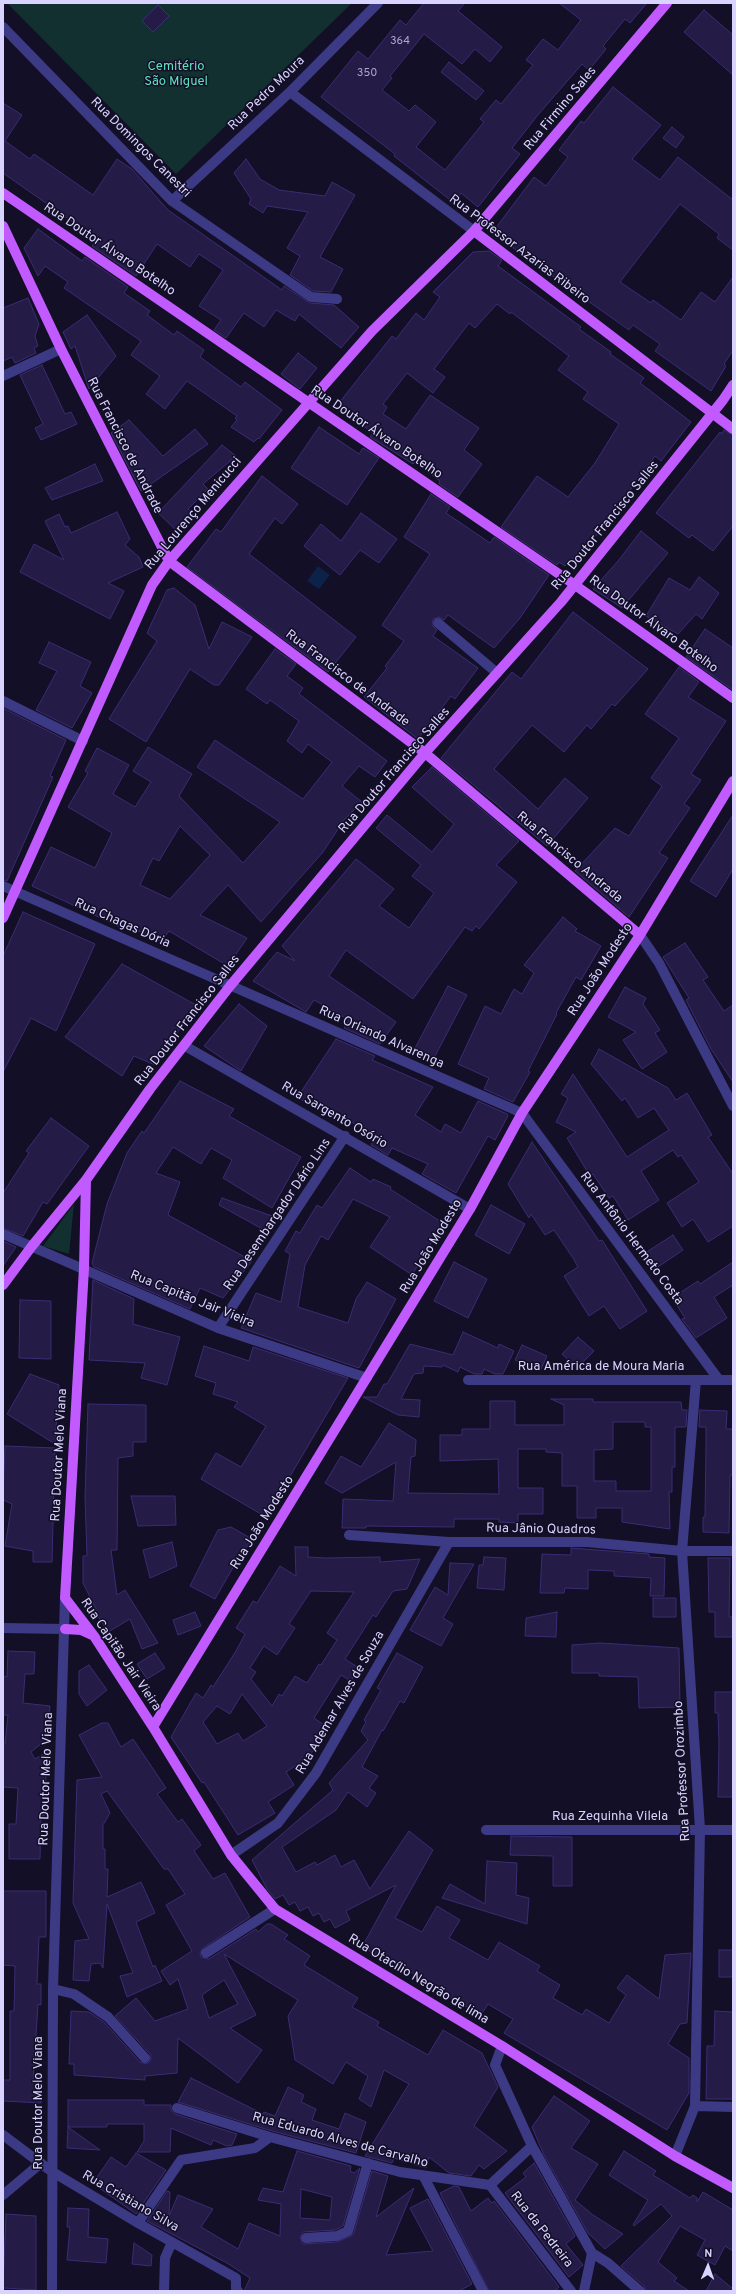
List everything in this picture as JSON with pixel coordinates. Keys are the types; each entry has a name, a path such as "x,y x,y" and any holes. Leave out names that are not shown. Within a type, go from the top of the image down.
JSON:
{"main road":[{"name":"Rua Firmino Sales","path":"474,231 667,3"},
{"name":"Rua Doutor Álvaro Botelho","path":"3,193 575,585 733,698"},
{"name":"Rua Francisco de Andrade","path":"3,226 61,350 169,561 425,753"},
{"name":"Rua Lourenço Menicucci","path":"3,918 152,585 169,561 372,331 474,231"},
{"name":"Rua Professor Azarias Ribeiro","path":"474,231 733,429"},
{"name":"Rua Doutor Francisco Salles","path":"3,1286 32,1246 86,1180 150,1089 185,1046 230,986 425,753 575,585 712,414 733,385"},
{"name":"Rua Francisco Andrada","path":"425,753 640,935"},
{"name":"Rua João Modesto","path":"153,1727 368,1378 470,1209 522,1113 640,935 733,781"},
{"path":"84,1268 86,1180"},
{"name":"Rua Doutor Melo Viana","path":"65,1598 84,1268"},
{"name":"Rua Capitão Jair Vieira","path":"65,1598 94,1636 153,1727"},
{"path":"65,1629 81,1630 94,1636"},
{"name":"Rua Otacílio Negrão de lima","path":"153,1727 231,1855 275,1908 502,2046 675,2156 733,2188"}],"street":[{"name":"Rua Pedro Moura","path":"172,201 290,92 378,3"},
{"name":"Rua Domingos Canestri","path":"3,27 172,201 311,297 337,299"},
{"name":"Rua Professor Azarias Ribeiro","path":"290,92 474,231"},
{"path":"3,376 61,350"},
{"path":"438,623 497,673"},
{"path":"3,701 83,741"},
{"name":"Rua Chagas Dória","path":"3,886 230,986"},
{"name":"Rua Francisco Andrada","path":"640,935 659,963 733,1106"},
{"name":"Rua Orlando Alvarenga","path":"230,986 522,1113"},
{"name":"Rua Sargento Osório","path":"185,1046 345,1136 470,1209"},
{"name":"Rua Antônio Hermeto Costa","path":"522,1113 720,1380"},
{"name":"Rua Desembargador Dário Lins","path":"218,1328 345,1136"},
{"name":"Rua Capitão Jair Vieira","path":"3,1234 84,1268 218,1328 368,1378"},
{"name":"Rua América de Moura Maria","path":"468,1380 733,1380"},
{"name":"Rua Professor Orozimbo","path":"675,2156 695,2106 700,1830 682,1551 696,1380"},
{"name":"Rua Jânio Quadros","path":"349,1535 449,1542 587,1542 682,1551 733,1551"},
{"name":"Rua Ademar Alves de Souza","path":"231,1855 278,1822 316,1773 449,1542"},
{"name":"Rua Doutor Melo Viana","path":"52,2291 51,2171 53,1989 65,1598"},
{"path":"3,1628 65,1629"},
{"name":"Rua Zequinha Vilela","path":"486,1830 733,1830"},
{"path":"206,1953 275,1908"},
{"path":"53,1989 74,1994 108,2017 145,2058"},
{"path":"502,2046 495,2065 532,2146 592,2253 608,2263 640,2291"},
{"path":"695,2106 733,2107"},
{"name":"Rua Eduardo Alves de Carvalho","path":"177,2108 270,2137 424,2177 490,2185"},
{"name":"Rua Cristiano Silva","path":"3,2135 51,2171 138,2223 236,2278 236,2289 238,2291"},
{"path":"138,2223 181,2160 255,2148 270,2137"},
{"path":"490,2185 532,2146"},
{"path":"3,2195 41,2163"},
{"path":"306,2238 337,2236 348,2230 368,2163"},
{"path":"424,2177 483,2291"},
{"name":"Rua da Pedreira","path":"490,2185 571,2291"},
{"path":"164,2291 165,2258 172,2242"},
{"path":"584,2291 592,2253"}],"green space":[{"name":"Cemitério São Miguel","path":"7,3 352,3 176,174"},
{"path":"74,1204 69,1254 43,1246"}],"water":[{"path":"318,566 330,575 319,589 307,581"}],"building":[{"path":"424,3 465,3 458,11 502,47 490,62 475,49 462,64 424,34 390,76 392,78 382,90 409,111 415,105 436,122 416,147 445,170 484,122 480,119 496,100 501,104 533,65 526,60 543,39 558,50 581,20 559,3 647,3 630,23 625,19 603,46 606,49 589,70 582,64 537,116 512,148 520,154 478,207 461,193 454,203 394,156 395,154 321,97 358,51 368,59 400,20 406,25"},
{"path":"158,5 169,16 153,32 142,21"},
{"path":"704,10 733,35 733,75 684,32"},
{"path":"449,62 484,91 476,100 441,72"},
{"path":"613,87 661,125 632,159 660,180 678,157 733,200 733,250 717,238 719,234 680,204 620,282 651,303 653,300 681,320 701,292 715,302 733,277 733,350 724,364 726,366 711,391 655,351 660,344 633,325 629,330 492,233 534,177 546,186 568,157 559,150 581,121 584,123"},
{"path":"3,103 22,115 5,141 30,159 34,154 93,195 117,159 132,169 168,210 282,290 284,286 310,303 334,305 359,327 341,348 299,314 295,321 276,310 264,327 244,313 226,338 214,330 221,320 199,306 223,270 199,254 190,267 157,244 136,276 92,246 97,239 3,173"},
{"path":"672,127 684,137 676,148 663,138"},
{"path":"246,159 260,179 279,190 325,196 332,182 355,195 320,257 343,269 331,292 313,291 290,275 300,256 287,248 308,212 267,206 263,213 249,204 251,199 234,173"},
{"path":"38,229 82,261 85,257 128,287 124,293 150,311 147,315 174,335 177,331 204,350 200,357 241,387 245,382 282,410 259,439 258,438 254,442 231,427 237,420 235,418 237,416 187,381 165,409 146,394 160,376 131,355 141,341 64,288 68,282 45,266 38,276 24,248"},
{"path":"489,251 502,260 498,266 581,327 579,329 611,352 610,354 644,378 640,383 691,422 661,461 655,456 606,523 608,524 565,566 559,562 557,565 501,527 537,476 568,497 595,463 619,424 583,399 588,392 558,370 569,356 511,312 510,314 497,304 475,328 469,323 434,369 445,377 433,393 407,373 383,404 387,407 383,414 406,429 430,395 479,428 464,450 482,464 458,497 439,484 440,481 415,462 413,464 370,437 373,433 355,420 356,418 339,403 392,336 396,339 416,313 424,320 440,297 433,292 473,252"},
{"path":"28,298 39,324 35,336 38,346 34,348 36,353 15,363 12,357 3,361 3,308"},
{"path":"87,315 116,356 89,389 75,346 71,349 63,332"},
{"path":"298,353 317,368 300,389 281,374"},
{"path":"42,365 65,414 71,412 77,424 41,440 35,428 43,424 20,375"},
{"path":"129,420 163,456 195,429 208,444 141,491 111,433"},
{"path":"319,427 359,454 363,448 379,458 347,505 291,468"},
{"path":"724,430 733,435 733,526 713,551 692,535 689,538 656,513 720,432 722,434"},
{"path":"222,445 236,456 203,484 208,489 188,509 193,514 177,531 158,513"},
{"path":"95,464 103,481 52,500 45,488"},
{"path":"262,476 298,504 282,524 275,518 249,554 356,637 328,672 187,567 216,529 221,532"},
{"path":"431,494 450,507 446,513 490,543 494,537 549,575 520,618 494,648 448,615 444,620 439,617 433,619 432,625 437,630 433,636 478,668 455,699 451,696 418,739 364,697 387,668 385,666 404,641 382,625 430,554 404,537"},
{"path":"117,512 130,539 125,545 139,557 143,567 108,583 124,591 110,619 20,572 34,544 64,560 45,521 59,514 65,527 68,526 71,533"},
{"path":"361,513 397,539 379,563 360,550 340,575 304,546 321,524 341,541"},
{"path":"641,531 668,553 622,608 593,589 618,561"},
{"path":"699,577 719,593 702,619 696,614 678,634 646,616 669,578 690,590"},
{"path":"174,588 195,605 209,649 222,622 252,637 219,685 214,685 190,669 146,742 109,719 157,641 147,633 167,590"},
{"path":"573,612 648,669 615,706 612,704 591,729 587,725 564,752 532,725 494,769 538,809 565,778 588,798 547,846 441,758 512,672 521,679"},
{"path":"705,629 733,648 733,690 686,657"},
{"path":"49,642 91,662 80,686 92,693 72,728 36,710 57,671 39,663"},
{"path":"275,649 296,664 287,676 303,688 299,694 387,761 375,777 359,766 342,786 362,802 344,820 323,852 261,922 228,885 200,915 247,938 228,966 169,931 161,942 122,923 120,927 32,886 51,847 95,868 112,833 68,807 88,773 85,771 97,748 129,765 113,794 135,807 151,782 133,771 148,747 192,774 179,796 243,863 280,822 197,767 215,740 303,799 332,762 308,744 302,753 287,741 299,721 270,700 267,704 246,689","holes":["180,826 210,855 170,899 140,885 153,858 159,861"]},
{"path":"679,667 699,682 688,697 726,721 691,774 701,780 684,804 690,808 659,853 668,858 629,917 575,871 615,828 629,836 662,786 651,778 679,738 645,714"},
{"path":"3,708 66,740 50,776 53,777 7,881 3,880"},
{"path":"432,767 519,841 496,865 517,882 479,929 476,926 472,931 465,927 413,999 346,950 329,976 396,1022 380,1044 344,1028 349,1020 314,1000 306,1012 253,981 277,952 295,961 282,946 356,859 394,889 379,906 409,928 434,893 412,876 421,865 376,828 387,815 432,852 454,824 412,787"},
{"path":"733,815 733,869 716,897 690,881"},
{"path":"23,912 95,944 56,1031 31,1018 3,1072 3,956"},
{"path":"563,917 577,929 575,931 601,946 581,980 576,977 556,1013 557,1014 528,1071 530,1072 513,1102 484,1089 489,1078 458,1064 485,1006 501,1014 514,989 522,994 534,973 524,965"},
{"path":"685,943 708,977 703,980 724,1011 733,1005 733,1082 711,1049 686,1000 689,998 663,957"},
{"path":"122,964 196,1005 155,1065 134,1056 122,1076 65,1037"},
{"path":"448,986 467,995 434,1058 415,1048"},
{"path":"625,987 646,998 643,1004 660,1030 655,1033 667,1052 642,1069 623,1040 636,1032 608,1017"},
{"path":"239,1004 267,1026 241,1071 204,1046"},
{"path":"336,1039 375,1056 372,1060 433,1087 415,1115 441,1132 445,1124 461,1133 478,1101 507,1114 508,1116 495,1140 488,1136 456,1193 422,1174 428,1164 392,1148 388,1155 371,1145 376,1135 342,1117 297,1098"},
{"path":"599,1049 668,1088 676,1100 687,1093 712,1135 708,1137 733,1174 733,1226 708,1242 693,1219 682,1227 667,1203 699,1182 681,1155 678,1157 673,1150 641,1171 659,1200 628,1220 613,1196 609,1198 593,1174 590,1176 567,1138 576,1132 556,1122 568,1098 561,1094 573,1074 627,1157 669,1130 654,1108 638,1118 625,1098 622,1101 591,1064"},
{"path":"180,1081 234,1109 229,1116 301,1157 272,1208 223,1178 232,1160 211,1148 201,1164 173,1147 156,1173 180,1182 168,1215 252,1261 223,1298 200,1288 190,1309 94,1267 92,1263 107,1204 127,1153 142,1131 144,1133"},
{"path":"51,1118 89,1146 47,1204 43,1202 23,1236 3,1228 3,1193 29,1153 26,1151"},
{"path":"532,1142 599,1241 602,1240 647,1311 620,1329 604,1306 589,1316 564,1276 578,1267 573,1258 554,1230 545,1235 531,1214 529,1218 508,1184"},
{"path":"350,1168 371,1182 373,1179 391,1187 390,1189 443,1223 412,1275 370,1247 390,1217 353,1199 328,1240 321,1236 305,1265 298,1307 348,1323 356,1299 367,1282 396,1299 359,1368 241,1328 256,1293 281,1302 290,1254 285,1251 296,1231 300,1233 317,1205 322,1208"},
{"path":"222,1198 272,1216 264,1230 219,1205"},
{"path":"491,1205 525,1224 509,1254 475,1235"},
{"path":"673,1235 683,1250 652,1271 642,1255"},
{"path":"3,1241 16,1247 3,1266"},
{"path":"454,1262 487,1279 468,1318 434,1301"},
{"path":"733,1262 733,1285 714,1297 727,1318 696,1338 682,1319 685,1318 672,1298 698,1281 700,1284"},
{"path":"93,1280 134,1299 133,1324 180,1337 167,1385 141,1378 145,1363 89,1360"},
{"path":"20,1300 51,1301 51,1359 19,1358"},
{"path":"463,1332 498,1348 499,1344 514,1351 503,1374 495,1374 484,1369 482,1374 474,1374 460,1367 458,1372 443,1365 442,1367 424,1366 423,1373 414,1374 401,1399 420,1400 419,1417 398,1415 363,1397 377,1397 384,1384 387,1384 410,1344 453,1355"},
{"path":"578,1337 594,1351 577,1368 562,1354"},
{"path":"522,1345 547,1356 540,1371 515,1360"},
{"path":"204,1346 249,1361 253,1347 348,1378 266,1517 201,1479 216,1453 241,1467 266,1426 234,1407 238,1402 213,1394 216,1383 195,1376"},
{"path":"30,1374 59,1385 55,1444 7,1414"},
{"path":"551,1399 593,1399 593,1402 681,1402 682,1410 687,1410 686,1427 675,1427 675,1467 672,1467 672,1492 669,1492 670,1529 622,1522 622,1508 596,1508 596,1518 577,1518 577,1486 562,1486 562,1453 546,1452 546,1449 518,1449 518,1488 543,1488 543,1514 518,1514 518,1523 499,1522 499,1519 454,1519 454,1527 366,1526 366,1528 342,1528 343,1499 393,1501 396,1462 342,1493 325,1483 341,1456 361,1467 389,1423 416,1440 415,1456 411,1457 408,1493 499,1494 498,1459 440,1461 440,1435 462,1435 462,1429 490,1429 490,1401 515,1401 515,1425 564,1425 564,1405","holes":["613,1422 645,1422 645,1427 651,1427 651,1491 616,1491 616,1481 594,1481 594,1450 613,1449"]},
{"path":"88,1404 146,1405 146,1442 133,1442 133,1456 118,1458 117,1550 111,1550 117,1595 125,1590 158,1643 142,1649 130,1619 108,1632 94,1610 96,1609 83,1583 83,1556 87,1556 85,1497"},
{"path":"700,1410 727,1411 726,1429 733,1429 733,1475 730,1475 729,1533 703,1532 703,1517 705,1517 706,1427 699,1427"},
{"path":"5,1446 55,1448 52,1562 33,1562 33,1551 5,1546 12,1504 3,1500"},
{"path":"131,1496 175,1496 176,1525 138,1526"},
{"path":"231,1527 252,1539 244,1551 243,1550 215,1599 190,1586 218,1530"},
{"path":"172,1542 177,1566 150,1578 143,1550"},
{"path":"295,1547 308,1547 308,1557 380,1557 380,1562 420,1559 407,1589 393,1591 376,1617 373,1615 345,1659 359,1668 351,1681 341,1675 314,1718 327,1727 309,1757 286,1772 294,1785 268,1802 275,1813 238,1835 204,1782 202,1783 171,1737 196,1693 203,1698 211,1685 213,1687 236,1651 245,1634 236,1628 253,1601 257,1603 280,1566 296,1576","holes":["311,1591 354,1592 327,1633 337,1640 321,1665 319,1664 307,1683 295,1676 282,1696 279,1694 272,1706 251,1679 256,1672 250,1668 264,1646 277,1655 295,1628 289,1624","242,1694 267,1726 243,1741 238,1733 217,1744 203,1722 217,1706 230,1714"]},
{"path":"571,1548 649,1554 649,1557 665,1558 664,1596 650,1596 651,1578 614,1576 614,1571 588,1570 588,1589 565,1588 564,1593 540,1593 542,1554 571,1555"},
{"path":"484,1557 506,1558 504,1590 477,1588 479,1565 483,1565"},
{"path":"708,1558 730,1558 729,1617 733,1617 733,1637 715,1637 715,1612 709,1612"},
{"path":"450,1563 474,1564 443,1618 453,1624 441,1646 410,1630 435,1587 448,1595"},
{"path":"653,1598 676,1598 676,1617 653,1617"},
{"path":"195,1612 201,1626 178,1635 173,1620"},
{"path":"557,1612 556,1637 525,1636 526,1618"},
{"path":"600,1643 679,1648 680,1707 639,1708 638,1677 599,1676 599,1673 572,1673 572,1645"},
{"path":"8,1651 35,1652 34,1674 25,1674 23,1703 50,1706 47,1739 31,1752 35,1759 47,1752 44,1816 41,1816 40,1859 9,1859 9,1824 16,1824 18,1788 3,1787 3,1744 5,1744 8,1715 3,1715 3,1676 7,1677"},
{"path":"155,1653 165,1668 147,1679 137,1664"},
{"path":"397,1653 423,1667 404,1703 400,1701 362,1767 378,1776 369,1788 376,1793 367,1807 348,1792 336,1810 282,1847 296,1872 315,1862 317,1865 335,1855 341,1867 354,1860 370,1889 409,1831 433,1850 395,1918 422,1932 437,1906 460,1920 449,1938 488,1960 499,1942 540,1966 537,1971 560,1985 553,1998 582,2015 586,2009 609,2023 626,1995 617,1988 627,1975 659,1999 665,1955 691,1953 687,2023 680,2024 668,2044 689,2058 689,2093 667,2130 504,2033 513,2019 488,2004 481,2015 428,1985 429,1983 399,1965 398,1966 362,1947 396,1885 346,1911 350,1920 335,1928 330,1919 324,1922 319,1913 313,1916 308,1907 300,1911 295,1902 289,1905 283,1895 275,1899 267,1889 252,1860 333,1790 329,1783 368,1740 361,1731 366,1722 364,1720 381,1690 377,1688"},
{"path":"89,1665 107,1690 87,1706 79,1694 79,1671"},
{"path":"715,1692 733,1692 733,1797 718,1797 719,1742 718,1713 715,1713"},
{"path":"102,1723 108,1723 121,1747 133,1739 166,1788 157,1794 178,1822 182,1819 201,1845 194,1851 213,1879 225,1873 250,1917 203,1948 200,1953 201,1957 209,1959 256,1929 258,1932 267,1924 271,1924 288,1935 284,1939 310,1956 304,1965 358,1998 352,2007 379,2022 377,2026 428,2055 443,2030 482,2053 498,2087 474,2126 507,2151 484,2169 479,2165 471,2176 449,2173 429,2157 426,2168 394,2158 392,2163 365,2156 409,2084 384,2070 371,2107 359,2099 368,2076 346,2062 333,2084 295,2060 288,2016 298,2000 224,1954 256,2015 230,2028 262,2050 238,2083 178,2038 177,2073 145,2076 145,2080 74,2075 74,2064 69,2064 71,2011 89,2012 104,2022 140,2062 147,2064 151,2060 150,2054 115,2016 136,1998 155,2021 188,2009 178,1979 170,1985 161,1971 192,1951 166,1905 185,1894 168,1869 164,1869 107,1791 101,1794 110,1813 103,1825 105,1869 108,1869 107,1897 141,1882 155,1913 136,1922 153,1967 155,1965 162,1981 127,1997 120,1976 133,1973 107,1904 103,1968 100,1963 91,1964 89,1981 73,1980 75,1941 89,1939 73,1903 77,1780 102,1777 79,1735","holes":["224,1980 238,2004 209,2018 202,1995"]},
{"path":"511,1836 572,1837 572,1886 553,1886 553,1856 510,1855"},
{"path":"487,1861 517,1863 516,1895 529,1898 527,1924 442,1898 450,1884 485,1904"},
{"path":"3,1891 46,1891 46,1937 39,1937 37,1984 41,1984 41,2005 38,2004 33,2082 42,2083 41,2103 3,2101 3,2080 10,2080 10,2011 14,2011 15,1966 3,1965"},
{"path":"719,1950 733,1950 733,1977 719,1977"},
{"path":"715,2011 733,2012 733,2099 706,2099 707,2046 714,2046"},
{"path":"191,2078 263,2114 264,2112 275,2116 288,2087 304,2095 301,2102 316,2109 312,2120 339,2129 345,2113 366,2122 356,2153 272,2131 178,2102"},
{"path":"554,2096 590,2121 571,2148 598,2164 575,2200 593,2215 623,2234 605,2249 588,2233 544,2155 532,2127"},
{"path":"68,2100 144,2100 144,2105 171,2105 171,2110 175,2114 237,2134 232,2145 227,2146 213,2140 211,2145 171,2128 170,2152 137,2152 144,2141 144,2124 107,2124 107,2127 68,2127"},
{"path":"68,2127 100,2150 67,2148"},
{"path":"297,2151 351,2166 350,2171 354,2173 360,2168 343,2226 335,2230 303,2232 300,2238 303,2244 337,2242 353,2235 372,2171 388,2176 376,2217 414,2188 386,2255 433,2251 410,2208 428,2199 472,2284 459,2291 244,2291 250,2278 227,2263 147,2221 167,2191 170,2192 169,2216 178,2195 213,2209 201,2227 238,2249 249,2223 280,2236 281,2204 258,2200 263,2188 283,2192","holes":["301,2189 332,2197 330,2220 300,2218"]},
{"path":"624,2151 656,2171 653,2175 690,2198 693,2195 697,2198 697,2202 703,2192 733,2210 733,2251 725,2246 715,2265 697,2255 705,2240 680,2226 658,2262 677,2278 674,2281 689,2291 646,2291 644,2286 621,2266 672,2216 661,2204 634,2226 633,2225 648,2200 609,2175"},
{"path":"136,2153 166,2170 136,2214 95,2185 95,2180 111,2157 126,2167"},
{"path":"534,2163 575,2236 566,2244 583,2265 569,2277 505,2193 526,2177 523,2173"},
{"path":"454,2186 459,2187 471,2211 488,2198 492,2203 494,2201 559,2287 555,2291 489,2291 440,2193"},
{"path":"68,2208 89,2209 88,2237 108,2239 106,2263 67,2260 70,2227 67,2227"},
{"path":"6,2214 36,2216 36,2290 3,2288"},
{"path":"134,2243 152,2255 151,2266 132,2264"},
{"path":"715,2274 733,2289 733,2291 706,2291"}]}
